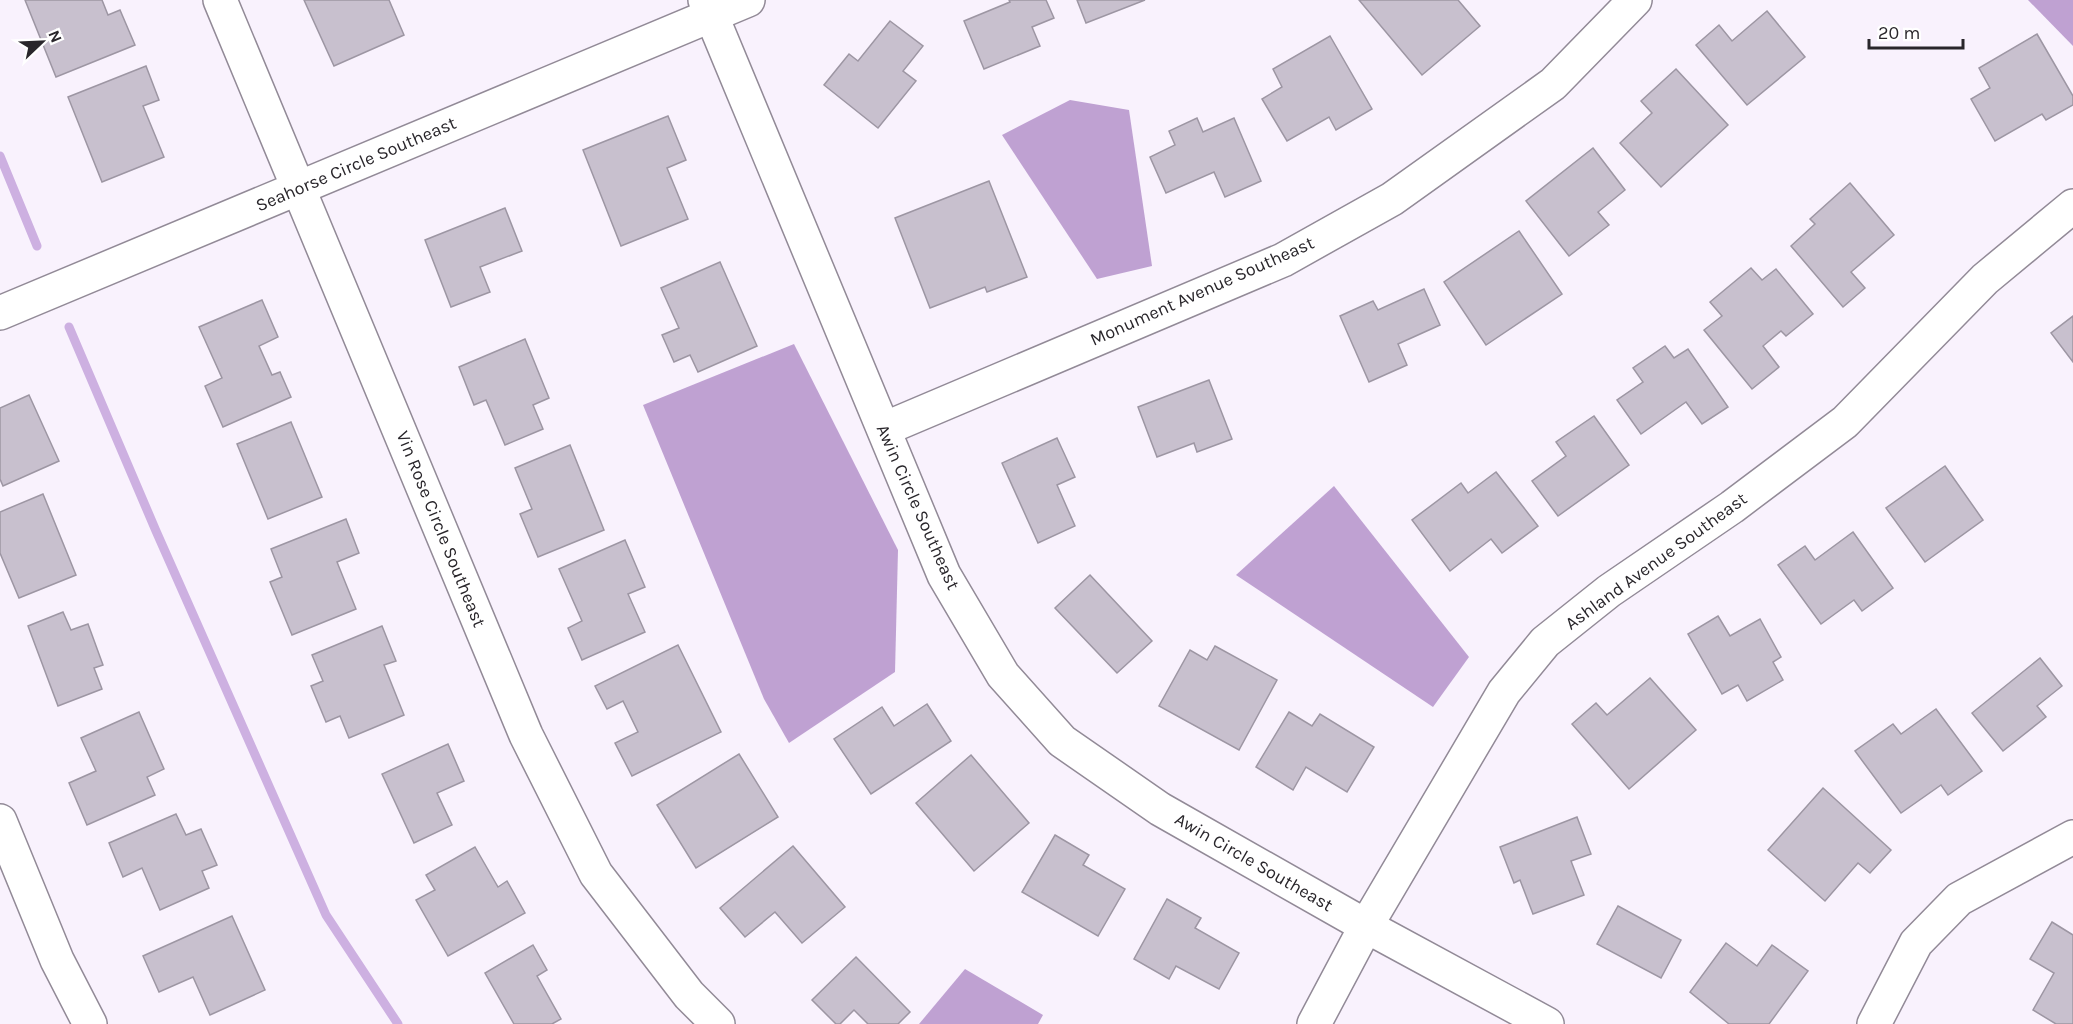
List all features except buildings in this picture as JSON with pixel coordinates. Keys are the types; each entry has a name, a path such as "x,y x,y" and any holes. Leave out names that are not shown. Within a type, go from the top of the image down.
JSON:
{"street":[{"name":"Vin Rose Circle Southeast","path":"220,0 300,187 526,735 596,874 689,995 718,1024"},
{"path":"708,8 748,0"},
{"name":"Monument Avenue Southeast","path":"884,429 1283,260 1392,199 1553,84 1635,0"},
{"name":"Seahorse Circle Southeast","path":"0,313 300,187 708,8"},
{"name":"Awin Circle Southeast","path":"708,8 944,574 1003,675 1062,741 1160,808 1366,926 1547,1024"},
{"name":"Ashland Avenue Southeast","path":"1314,1024 1366,926 1504,692 1545,642 1609,591 1732,507 1845,422 1985,279 2073,206"},
{"path":"0,821 57,960 90,1024"},
{"path":"1874,1024 1916,943 1959,899 2073,837"}],"shaded area":[{"path":"2028,0 2073,0 2073,46"},
{"path":"1070,100 1129,110 1152,266 1097,279 1002,135"},
{"path":"794,344 898,550 895,672 789,743 764,699 643,405"},
{"path":"1334,486 1469,657 1433,707 1236,575"},
{"path":"965,969 1043,1015 1038,1024 919,1024"}],"waterway":[{"path":"0,156 37,246"},
{"path":"69,327 156,531 326,915 398,1024"}]}
